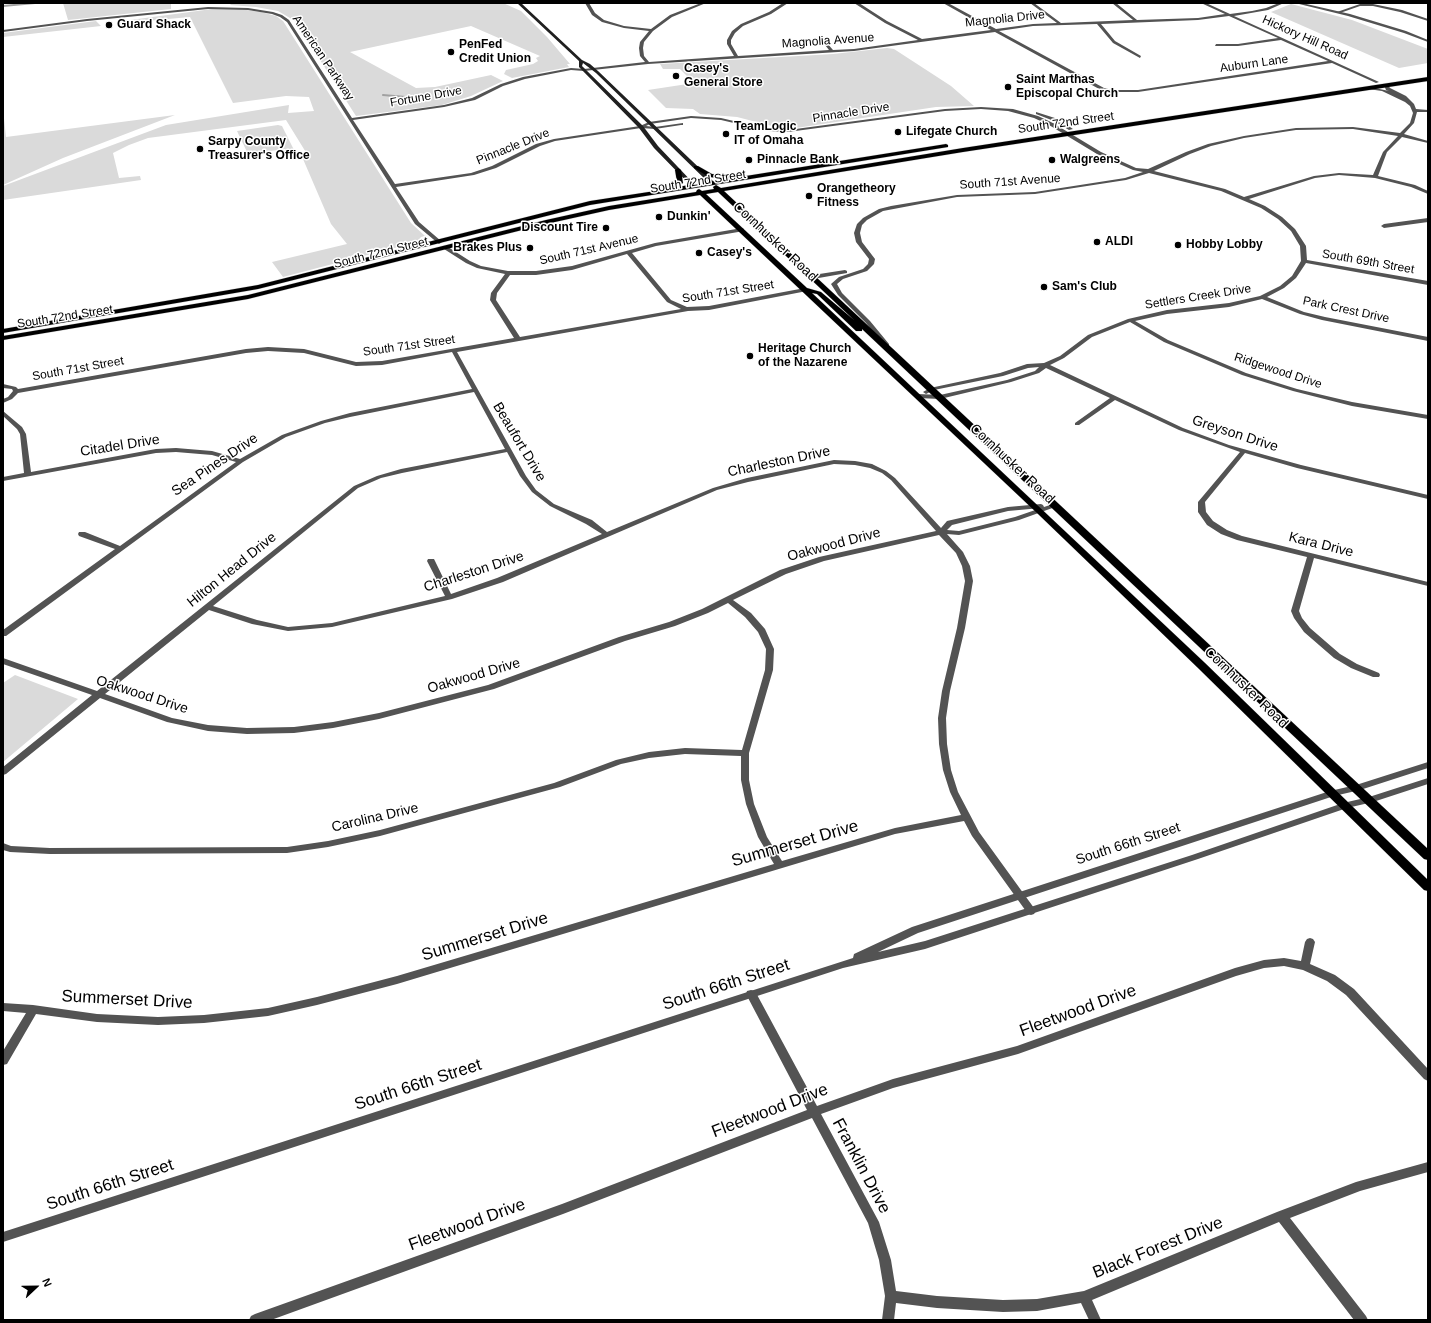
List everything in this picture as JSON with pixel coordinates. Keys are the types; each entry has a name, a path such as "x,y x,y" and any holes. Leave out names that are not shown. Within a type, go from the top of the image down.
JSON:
{"main road":[{"name":"Cornhusker Road","path":"519,3 641,127 678,170 701,193 1037,509 1346,805 1428,886"},
{"name":"Cornhusker Road","path":"590,65 649,123 896,357 940,396 1428,856"},
{"name":"South 72nd Street","path":"3,338 227,301 345,274 567,217 1069,131 1428,74"},
{"name":"South 72nd Street","path":"3,331 244,290 590,203 915,150 1061,129 1077,133 1428,79"},
{"path":"696,167 706,174 717,177 763,175"},
{"path":"664,191 680,183 678,170"},
{"path":"756,184 738,190 735,197 804,261 813,277"},
{"path":"660,200 697,199 716,207"},
{"path":"446,248 455,241 512,226 547,213"},
{"path":"345,274 370,264 435,246 440,244 439,242"},
{"path":"805,290 819,293 853,325 890,351"}],"street":[{"path":"587,3 594,14 603,22 624,27 652,30"},
{"path":"647,61 641,52 642,42 652,30 671,16 704,3"},
{"path":"736,56 729,44 729,40 733,32 786,3"},
{"path":"856,3 886,22 921,40"},
{"name":"Auburn Lane","path":"945,3 1103,89 1127,92 1333,62"},
{"path":"1032,3 1059,23"},
{"path":"1114,3 1137,22"},
{"name":"Hickory Hill Road","path":"1203,3 1377,82"},
{"name":"Magnolia Drive","path":"921,40 994,29 1059,23 1137,22 1198,19 1266,9 1282,3"},
{"path":"1297,3 1339,12 1428,41"},
{"path":"1339,12 1372,4 1391,8 1428,20"},
{"path":"1360,11 1372,4"},
{"name":"American Parkway","path":"3,31 95,19 208,8 248,9 273,13 288,21 417,223 439,242"},
{"path":"1349,15 1354,13"},
{"path":"1417,16 1428,14"},
{"path":"1098,22 1114,42 1140,57"},
{"path":"1389,28 1428,45"},
{"path":"820,36 832,52"},
{"path":"1216,45 1238,45 1281,39"},
{"name":"Magnolia Avenue","path":"580,64 590,65 832,52 890,46 921,40"},
{"name":"Magnolia Avenue","path":"584,70 647,61"},
{"name":"Fortune Drive","path":"571,70 580,64"},
{"name":"Fortune Drive","path":"351,119 444,106 473,99 502,85 530,76 571,70 584,70"},
{"path":"1375,177 1385,152 1412,123 1415,113 1404,97 1388,89 1386,86"},
{"path":"1370,88 1383,90 1407,101"},
{"name":"Pinnacle Drive","path":"641,127 649,123 686,118 721,119 768,130 788,132 945,110 981,108 1039,113 1056,120 1069,131"},
{"name":"Pinnacle Drive","path":"1008,110 1036,117 1061,129"},
{"path":"1414,110 1428,110"},
{"name":"Pinnacle Drive","path":"393,186 472,174 494,166 538,145 554,140 641,127 655,128 692,122 698,119"},
{"name":"South 71st Avenue","path":"867,267 872,259 859,242 857,233 860,224 864,220 881,210 957,196 1021,194 1055,191 1126,179 1149,171 1188,153 1210,145 1296,129 1353,128 1401,135 1428,142"},
{"path":"1069,131 1110,158 1135,169 1210,186 1262,207 1280,218 1293,230 1303,246 1304,261"},
{"path":"1077,133 1107,152 1149,171"},
{"path":"1244,199 1314,177 1339,174 1375,177 1413,186 1428,194"},
{"path":"1384,226 1428,220"},
{"name":"South 71st Avenue","path":"446,248 468,262 480,267 508,273 536,274 556,271 655,246 742,230"},
{"path":"628,252 669,301 688,309"},
{"name":"South 69th Street","path":"1304,261 1428,283"},
{"name":"Settlers Creek Drive","path":"918,396 940,396 1018,379 1037,372 1045,365 1062,356 1090,336 1130,320 1167,312 1229,305 1262,297 1282,287 1294,276 1304,261"},
{"path":"813,277 867,267"},
{"path":"867,267 859,273 838,279 835,282 835,288 868,322 896,357"},
{"path":"508,273 494,293 493,300 518,339"},
{"name":"South 71st Street","path":"16,391 257,350 280,349 304,351 342,362 368,364 454,351 688,309 709,308 805,290"},
{"name":"Park Crest Drive","path":"1262,297 1302,313 1324,319 1428,339"},
{"name":"Ridgewood Drive","path":"1130,320 1166,341 1244,374 1295,390 1352,404 1428,417"},
{"name":"Beaufort Drive","path":"454,351 508,450 523,476 534,491 552,505 589,522 607,535"},
{"name":"Settlers Creek Drive","path":"918,396 932,389 1001,375 1027,366 1045,365"},
{"name":"Greyson Drive","path":"1045,365 1181,429 1244,451 1299,467 1428,497"},
{"path":"3,386 14,388 16,391 14,395 3,401"},
{"name":"Sea Pines Drive","path":"3,634 241,461 284,436 323,422 385,407 475,390"},
{"path":"1077,424 1114,398"},
{"path":"3,413 20,428 23,434 28,474"},
{"name":"Citadel Drive","path":"3,479 156,451 176,450 212,453 241,461"},
{"name":"Hilton Head Drive","path":"3,772 356,487 379,477 402,471 508,450"},
{"name":"Kara Drive","path":"1244,451 1201,502 1202,512 1210,523 1224,532 1240,538 1428,584"},
{"name":"Charleston Drive","path":"207,607 255,622 288,629 332,625 449,597 500,580 715,489 747,480 834,462 856,463 872,466 884,472 893,479 959,552 966,566 969,581 961,628 946,691 942,718 943,744 947,770 954,792 975,834 1031,911"},
{"name":"Oakwood Drive","path":"941,532 950,523 1008,509 1037,509 1056,505"},
{"name":"Oakwood Drive","path":"3,661 170,720 208,728 247,731 294,730 334,725 379,716 491,687 622,639 672,624 729,600 783,572 822,559 941,532 960,533 1017,519 1037,509"},
{"path":"82,534 120,548"},
{"path":"1312,556 1295,612 1298,618 1302,624 1337,656 1354,666 1376,675"},
{"path":"430,561 449,597"},
{"path":"729,600 748,615 762,631 770,649 769,670 745,753 744,780 750,804 763,837 780,865"},
{"name":"Carolina Drive","path":"3,846 10,849 50,851 287,850 328,844 380,833 557,785 620,762 649,755 686,751 745,753"},
{"name":"South 66th Street","path":"843,964 915,930 1333,793 1357,788 1428,766"},
{"name":"South 66th Street","path":"3,1237 843,964 924,945 1031,911 1346,805 1370,800 1428,781"},
{"name":"Summerset Drive","path":"3,1007 33,1009 97,1018 158,1021 204,1019 268,1012 317,1002 397,980 895,831 966,817"},
{"path":"1305,966 1310,942"},
{"name":"Fleetwood Drive","path":"254,1320 563,1209 814,1112 893,1084 1018,1050 1235,972 1264,964 1284,962 1305,966 1331,978 1350,992 1428,1076"},
{"name":"Franklin Drive","path":"751,994 873,1222 885,1260 891,1296 888,1320"},
{"path":"3,1061 33,1009"},
{"name":"Black Forest Drive","path":"891,1296 937,1302 1003,1306 1037,1305 1084,1297 1281,1216 1360,1186 1428,1166"},
{"path":"1281,1216 1362,1320"},
{"path":"1084,1297 1095,1320"}],"shaded area":[{"path":"63,3 171,3 171,9 68,20"},
{"path":"232,3 503,3 521,11 547,37 570,64 567,64 569,67 512,78 504,74 506,70 533,64 538,61 536,58 540,56 471,26 350,52 416,88 435,87 491,75 503,81 471,96 442,105 356,116 295,21 278,11 256,7 230,5"},
{"path":"1291,4 1352,20 1428,49 1428,63 1399,68 1271,12"},
{"path":"212,9 239,9 261,12 276,16 283,21 411,223 425,236 421,237 417,242 283,277 272,262 347,244 331,224 303,159 307,154 286,120 148,138 113,153 119,178 140,176 141,180 3,200 3,186 166,125 289,105 288,113 314,111 309,97 286,96 233,103 190,17 124,23 123,21"},
{"path":"96,21 101,26 3,37 3,33"},
{"path":"887,48 894,49 951,86 974,106 936,107 796,128 780,128 737,117 700,114 693,109 666,108 648,90 694,83 680,69 663,69 660,64 833,54"},
{"path":"3,109 6,137 175,115 63,158 3,185"},
{"path":"278,125 282,126 294,150 287,152 285,149 248,154 237,131"},
{"path":"15,675 78,699 3,762 3,683"}],"waterway":[{"path":"3,6 35,3"},
{"path":"383,95 428,99"}],"place":[{"name":"Guard Shack","path":"109,25"},
{"name":"PenFed Credit Union","path":"451,52"},
{"name":"Casey's General Store","path":"676,76"},
{"name":"Saint Marthas Episcopal Church","path":"1008,87"},
{"name":"Lifegate Church","path":"898,132"},
{"name":"TeamLogic IT of Omaha","path":"726,134"},
{"name":"Sarpy County Treasurer's Office","path":"200,149"},
{"name":"Pinnacle Bank","path":"749,160"},
{"name":"Walgreens","path":"1052,160"},
{"name":"Orangetheory Fitness","path":"809,196"},
{"name":"Dunkin'","path":"659,217"},
{"name":"Discount Tire","path":"606,228"},
{"name":"ALDI","path":"1097,242"},
{"name":"Hobby Lobby","path":"1178,245"},
{"name":"Brakes Plus","path":"530,248"},
{"name":"Casey's","path":"699,253"},
{"name":"Sam's Club","path":"1044,287"},
{"name":"Heritage Church of the Nazarene","path":"750,356"}]}
